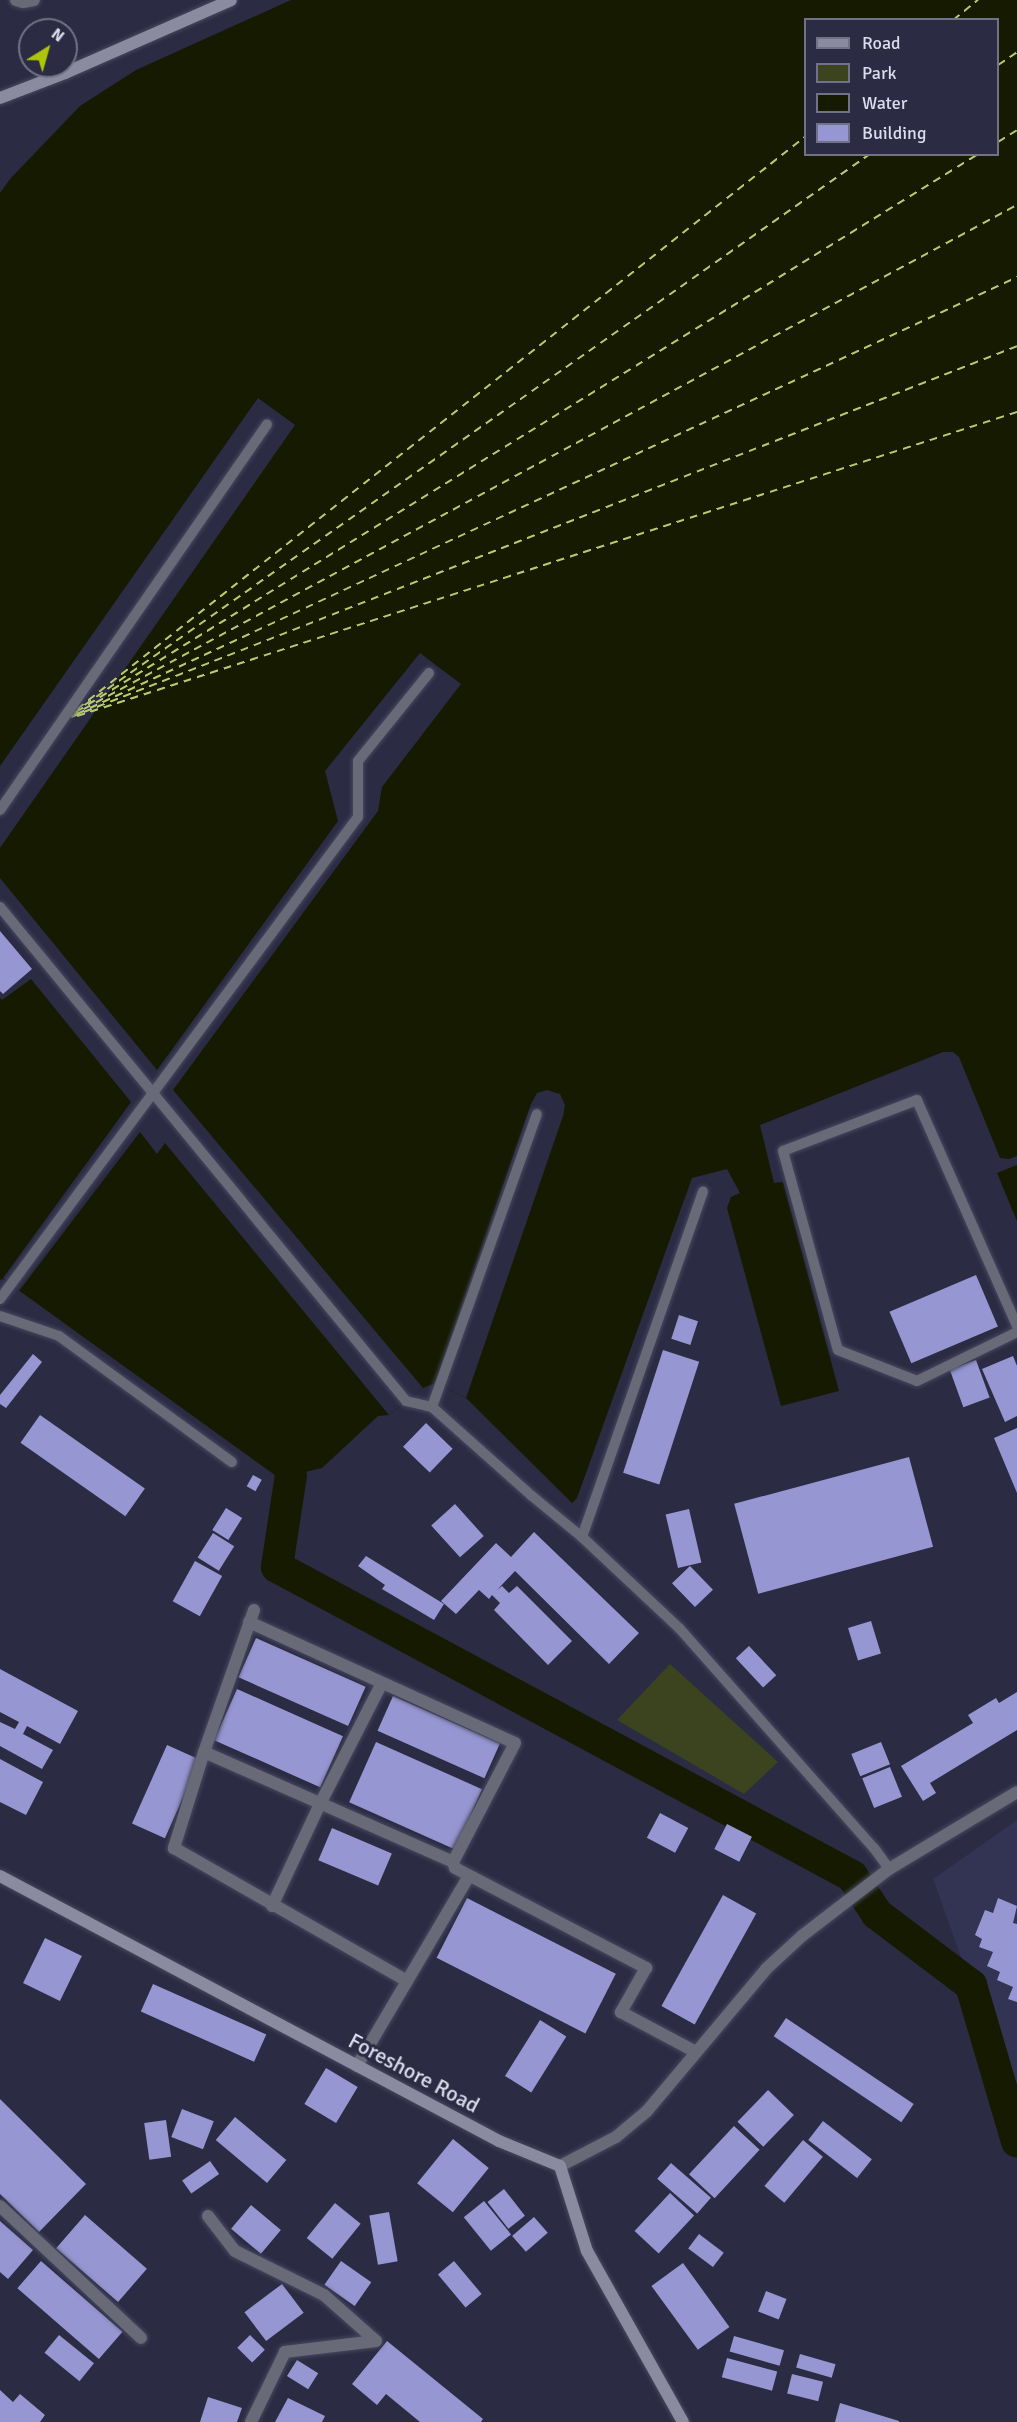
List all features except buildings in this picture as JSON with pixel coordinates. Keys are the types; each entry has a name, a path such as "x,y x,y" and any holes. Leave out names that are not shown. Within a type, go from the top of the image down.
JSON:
{"main road":[{"path":"0,98 65,74 231,0"},
{"name":"Foreshore Road","path":"0,1876 499,2141 560,2166"},
{"path":"560,2166 587,2251 682,2422"}],"street":[{"path":"16,0 23,3 34,0"},
{"path":"254,1610 204,1752 174,1848 407,1981"},
{"path":"249,1622 514,1743 453,1862 455,1868 646,1968 621,2012 696,2052"},
{"path":"272,1906 320,1804 382,1683"},
{"path":"204,1752 453,1862"},
{"path":"560,2166 624,2131 647,2111 766,1969 803,1935 889,1869 1017,1792"},
{"path":"357,2066 469,1876"},
{"path":"0,2206 141,2338"},
{"path":"208,2216 235,2251 324,2295 376,2341 285,2352 251,2422"}],"lane":[{"path":"0,810 267,425"},
{"path":"0,1299 358,817 358,761 429,673"},
{"path":"0,907 152,1095 406,1401 432,1407 582,1537 680,1629 874,1848 889,1869"},
{"path":"1017,1326 916,1100 783,1151 838,1350 917,1381 1017,1332"},
{"path":"432,1407 537,1114"},
{"path":"582,1537 703,1192"},
{"path":"0,1316 59,1336 232,1462"}],"shaded area":[{"path":"1017,1820 1017,2113 933,1879"}],"green space":[{"path":"670,1664 778,1762 744,1794 617,1720"}],"water":[{"path":"291,0 1017,0 1017,1156 1009,1159 1000,1158 959,1057 953,1052 943,1052 760,1125 774,1183 783,1182 839,1391 781,1406 727,1208 731,1197 740,1193 727,1169 692,1178 577,1498 572,1503 466,1398 435,1383 423,1388 389,1415 378,1416 322,1468 279,1478 3,1279 0,1280 0,193 10,179 80,106 136,70"},
{"path":"1017,1165 1017,1221 997,1173"}],"pier":[{"path":"258,398 295,425 0,848 0,766"},
{"path":"420,653 461,684 382,787 378,811 173,1090 423,1388 389,1415 165,1143 157,1154 140,1132 19,1291 3,1278 131,1102 31,979 2,1000 0,998 0,878 157,1070 338,821 325,771"},
{"path":"547,1090 560,1094 565,1105 563,1116 466,1398 435,1383 531,1104 537,1093"}],"waterway":[{"path":"291,1475 277,1567 852,1876 877,1914 971,1985 1017,2141"}],"ferry route":[{"path":"956,18 978,0"},
{"path":"999,64 1017,52"},
{"path":"999,141 1017,130"},
{"path":"77,709 804,138"},
{"path":"73,713 867,156"},
{"path":"76,712 975,156"},
{"path":"71,716 1017,205"},
{"path":"77,714 1017,277"},
{"path":"71,717 1017,346"},
{"path":"77,716 1017,412"}]}
